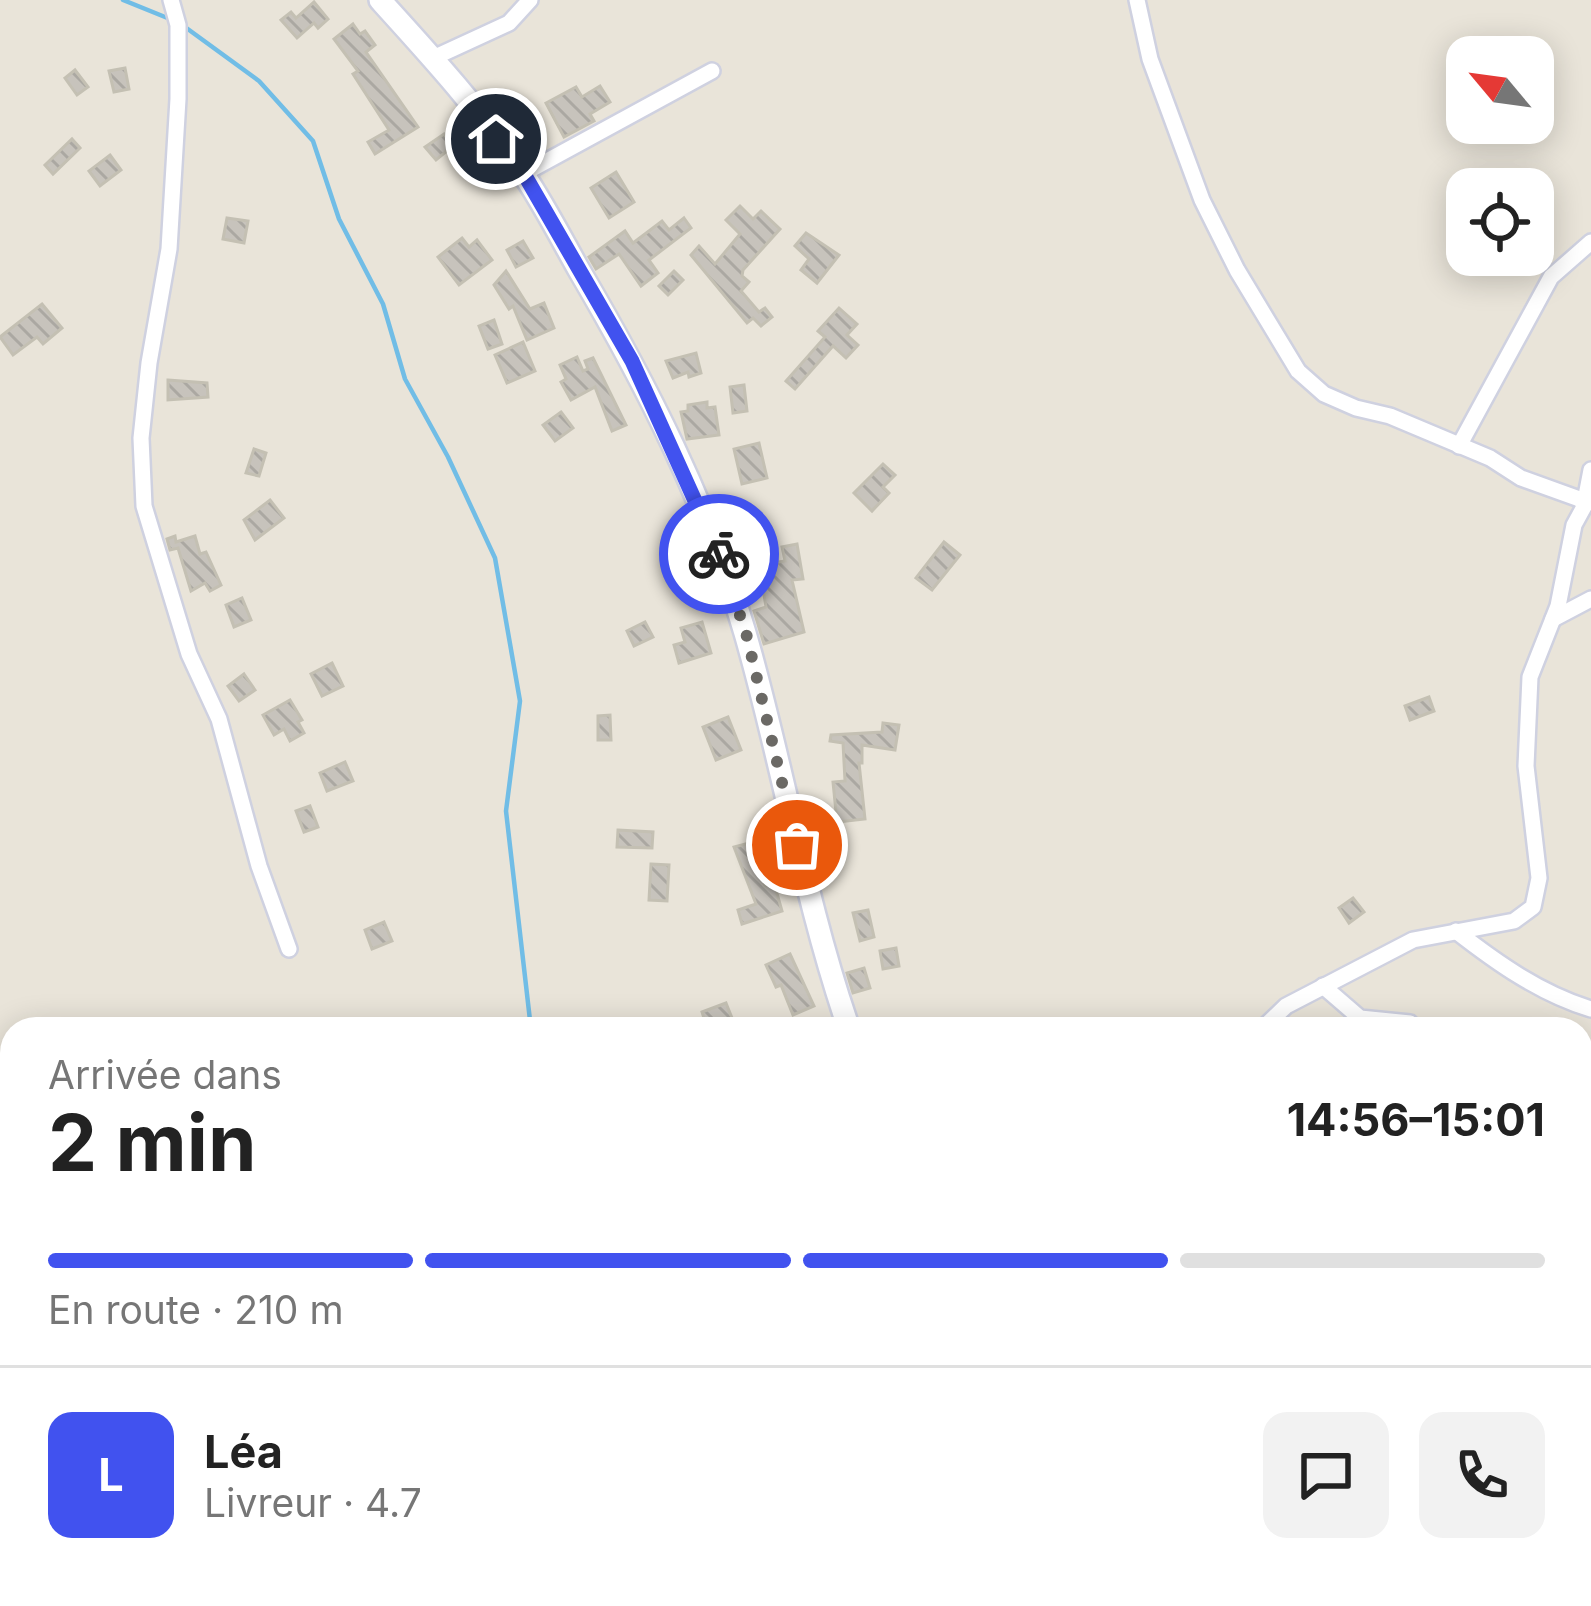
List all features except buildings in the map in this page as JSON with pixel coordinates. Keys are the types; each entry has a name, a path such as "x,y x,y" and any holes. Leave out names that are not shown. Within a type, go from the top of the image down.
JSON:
{"street":[{"path":"171,0 178,25 178,99 169,249 141,438 144,506 189,655 219,718 259,866 289,949"},
{"path":"380,0 434,58 524,174 632,361 719,554 746,633 818,934 845,1017"},
{"path":"434,58 509,22 530,0"},
{"path":"1137,0 1150,59 1202,200 1237,270 1298,371 1324,394 1355,408 1390,416 1490,458 1521,478 1589,498"},
{"path":"524,174 712,71"},
{"path":"1459,446 1551,277 1591,242"},
{"path":"1275,1017 1286,1006 1413,940 1514,922 1532,907 1539,878 1525,724 1530,677 1553,619 1574,525 1589,498 1591,470"},
{"path":"1553,619 1591,598"},
{"path":"1456,931 1501,965 1568,1002 1591,1009"},
{"path":"1323,986 1359,1017"}],"waterway":[{"path":"123,0 170,19"},
{"path":"185,27 259,81 313,141 339,219 383,304 405,379 495,558 520,701 506,811 530,1017"}],"way so far":[{"path":"719,554 746,633 797,845"}],"route":[{"path":"496,139 524,174 632,361 719,554"}]}
